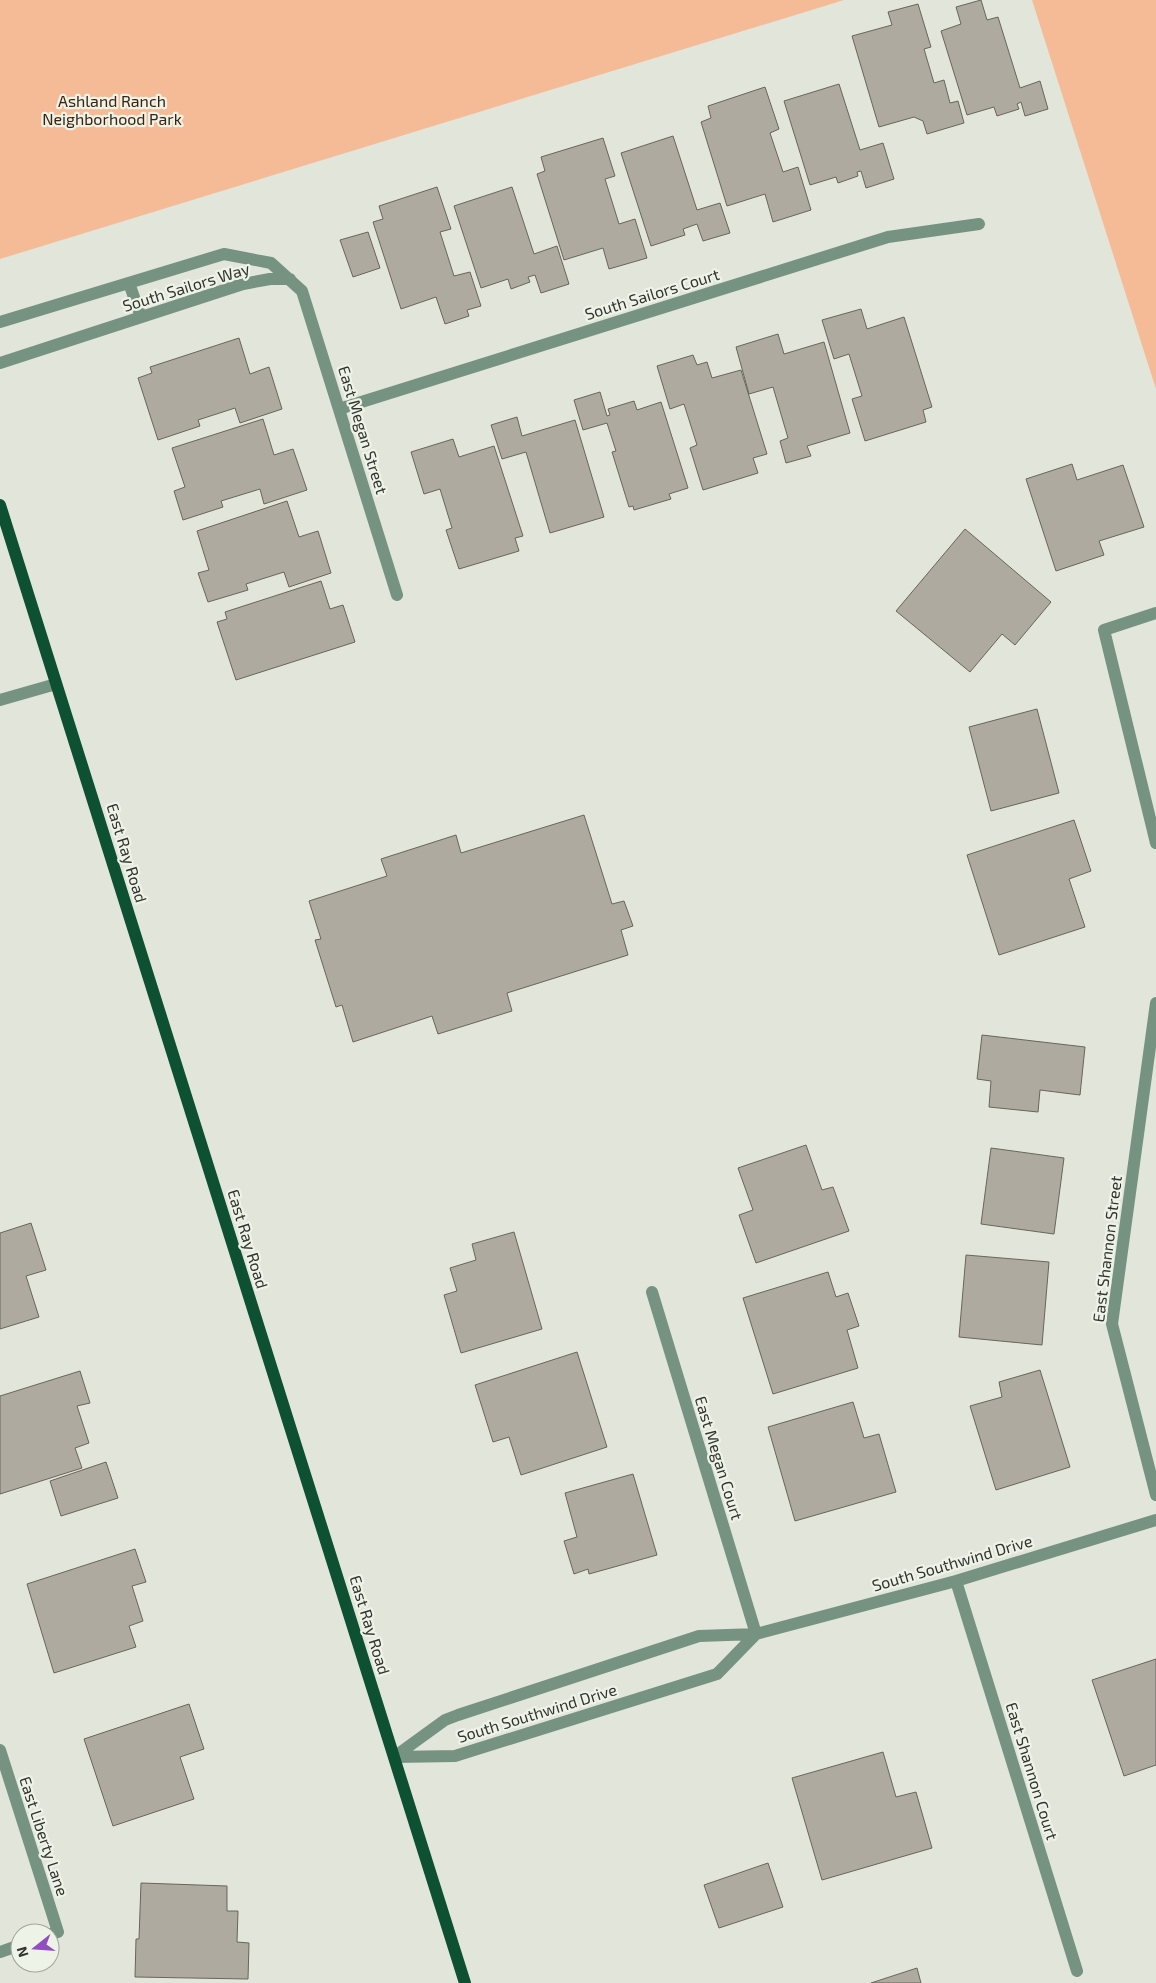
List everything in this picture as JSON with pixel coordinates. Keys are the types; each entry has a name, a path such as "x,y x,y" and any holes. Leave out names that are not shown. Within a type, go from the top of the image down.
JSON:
{"main road":[{"name":"East Ray Road","path":"0,505 465,1983"}],"street":[{"name":"South Sailors Court","path":"339,409 888,237 979,224"},
{"name":"South Sailors Way","path":"0,322 224,254 271,263 290,279"},
{"name":"South Sailors Way","path":"0,363 243,284 270,279 290,279"},
{"name":"East Megan Street","path":"290,279 302,290 397,595"},
{"path":"128,283 141,317"},
{"path":"1156,613 1104,630 1156,842"},
{"path":"0,700 56,684"},
{"name":"East Shannon Street","path":"1156,1003 1112,1324 1156,1495"},
{"name":"East Megan Court","path":"652,1292 756,1634"},
{"name":"South Southwind Drive","path":"394,1757 445,1720 699,1636 756,1634 956,1581 1156,1520"},
{"name":"East Shannon Court","path":"956,1581 1077,1971"},
{"name":"South Southwind Drive","path":"394,1757 455,1756 717,1674 756,1634"},
{"name":"East Liberty Lane","path":"0,1750 51,1923"}],"green space":[{"name":"Ashland Ranch Neighborhood Park","path":"0,0 844,0 0,259"},
{"path":"1032,0 1156,0 1156,389"}],"building":[{"path":"981,0 987,20 998,17 1020,88 1040,81 1048,109 1025,116 1021,102 1017,104 1019,109 997,116 994,107 967,115 941,31 961,24 956,7"},
{"path":"918,4 931,47 924,49 934,83 944,80 950,103 958,101 964,123 927,134 923,121 914,117 879,127 852,36 892,25 888,12"},
{"path":"839,84 860,150 883,143 894,179 866,188 861,171 857,172 858,176 838,183 836,177 810,185 784,101"},
{"path":"765,87 779,129 770,133 783,172 798,167 811,210 773,222 765,194 727,206 701,122 711,118 708,106"},
{"path":"673,136 697,210 720,203 730,233 703,241 697,224 683,229 685,235 651,246 621,153"},
{"path":"603,138 615,176 605,179 619,224 635,219 647,258 609,269 603,248 564,260 537,174 545,171 541,157"},
{"path":"437,187 451,229 440,232 454,276 470,272 481,306 467,310 469,316 445,324 436,297 401,309 373,222 383,219 379,206"},
{"path":"512,187 534,254 557,246 569,284 541,293 535,275 528,277 530,282 511,289 508,279 481,288 454,206"},
{"path":"368,232 380,268 353,277 340,240"},
{"path":"861,309 867,329 904,317 932,407 923,410 926,422 865,441 852,399 862,396 849,354 834,359 822,320"},
{"path":"778,334 784,354 824,342 850,433 807,446 811,456 786,463 780,441 788,438 773,387 749,394 736,347"},
{"path":"239,338 250,374 269,367 282,409 240,423 235,408 198,420 200,426 158,440 138,378 152,373 150,367"},
{"path":"693,355 697,365 707,362 712,378 741,370 767,454 753,458 758,473 703,490 690,448 697,445 684,404 670,409 657,366"},
{"path":"600,392 607,416 610,415 608,409 634,401 637,410 661,402 688,488 669,494 671,499 634,510 633,506 629,507 612,452 616,451 607,423 583,430 574,400"},
{"path":"517,417 522,436 575,420 604,517 550,533 526,452 502,459 491,425"},
{"path":"263,419 274,455 293,449 307,490 264,504 260,489 221,501 223,507 183,520 174,491 185,487 172,448"},
{"path":"453,439 459,457 494,446 523,536 515,538 519,551 459,569 446,530 452,528 440,489 424,494 411,452"},
{"path":"1072,464 1077,480 1123,465 1144,527 1099,541 1104,555 1056,571 1026,479"},
{"path":"287,501 299,537 318,531 331,573 289,587 284,572 246,584 248,590 208,602 198,573 209,570 197,531"},
{"path":"965,529 1051,602 1015,645 1002,634 970,672 896,611"},
{"path":"321,581 330,609 343,605 355,642 236,680 217,622 227,619 225,612"},
{"path":"1037,709 1059,793 991,811 969,727"},
{"path":"584,815 612,904 624,901 633,926 621,930 628,955 507,993 512,1011 438,1034 432,1016 353,1042 342,1005 336,1007 315,940 321,939 309,901 387,876 381,859 456,835 461,853"},
{"path":"1074,820 1091,871 1069,879 1085,927 999,955 967,855"},
{"path":"982,1035 1085,1047 1080,1095 1040,1090 1038,1112 989,1107 991,1081 977,1079"},
{"path":"806,1145 822,1190 833,1187 849,1231 756,1263 739,1215 753,1210 738,1168"},
{"path":"991,1148 1064,1158 1054,1234 981,1224"},
{"path":"31,1223 46,1270 26,1276 39,1317 0,1329 0,1233"},
{"path":"514,1232 542,1329 461,1353 444,1295 457,1291 450,1268 476,1260 472,1244"},
{"path":"966,1255 1049,1262 1042,1345 959,1337"},
{"path":"828,1272 836,1297 848,1293 859,1326 847,1330 858,1368 773,1394 743,1298"},
{"path":"577,1352 607,1447 521,1475 509,1437 493,1442 475,1385"},
{"path":"1040,1370 1070,1467 996,1490 970,1406 1002,1397 999,1382"},
{"path":"80,1371 90,1403 77,1406 89,1443 75,1448 82,1468 0,1494 0,1396"},
{"path":"853,1402 864,1438 879,1434 896,1492 795,1521 768,1427"},
{"path":"106,1462 118,1498 61,1516 50,1481"},
{"path":"633,1474 657,1555 589,1574 588,1569 574,1574 564,1541 577,1537 565,1493"},
{"path":"135,1549 146,1582 132,1586 143,1621 129,1626 136,1647 54,1673 27,1584"},
{"path":"1156,1659 1156,1765 1124,1776 1092,1680"},
{"path":"189,1704 204,1749 180,1757 194,1799 113,1826 84,1739"},
{"path":"883,1752 896,1797 916,1792 932,1848 822,1880 792,1778"},
{"path":"768,1863 783,1907 719,1928 704,1885"},
{"path":"141,1883 227,1886 227,1911 238,1911 237,1942 249,1943 248,1979 135,1977 136,1939 139,1939"},
{"path":"917,1968 921,1983 871,1983"}]}
